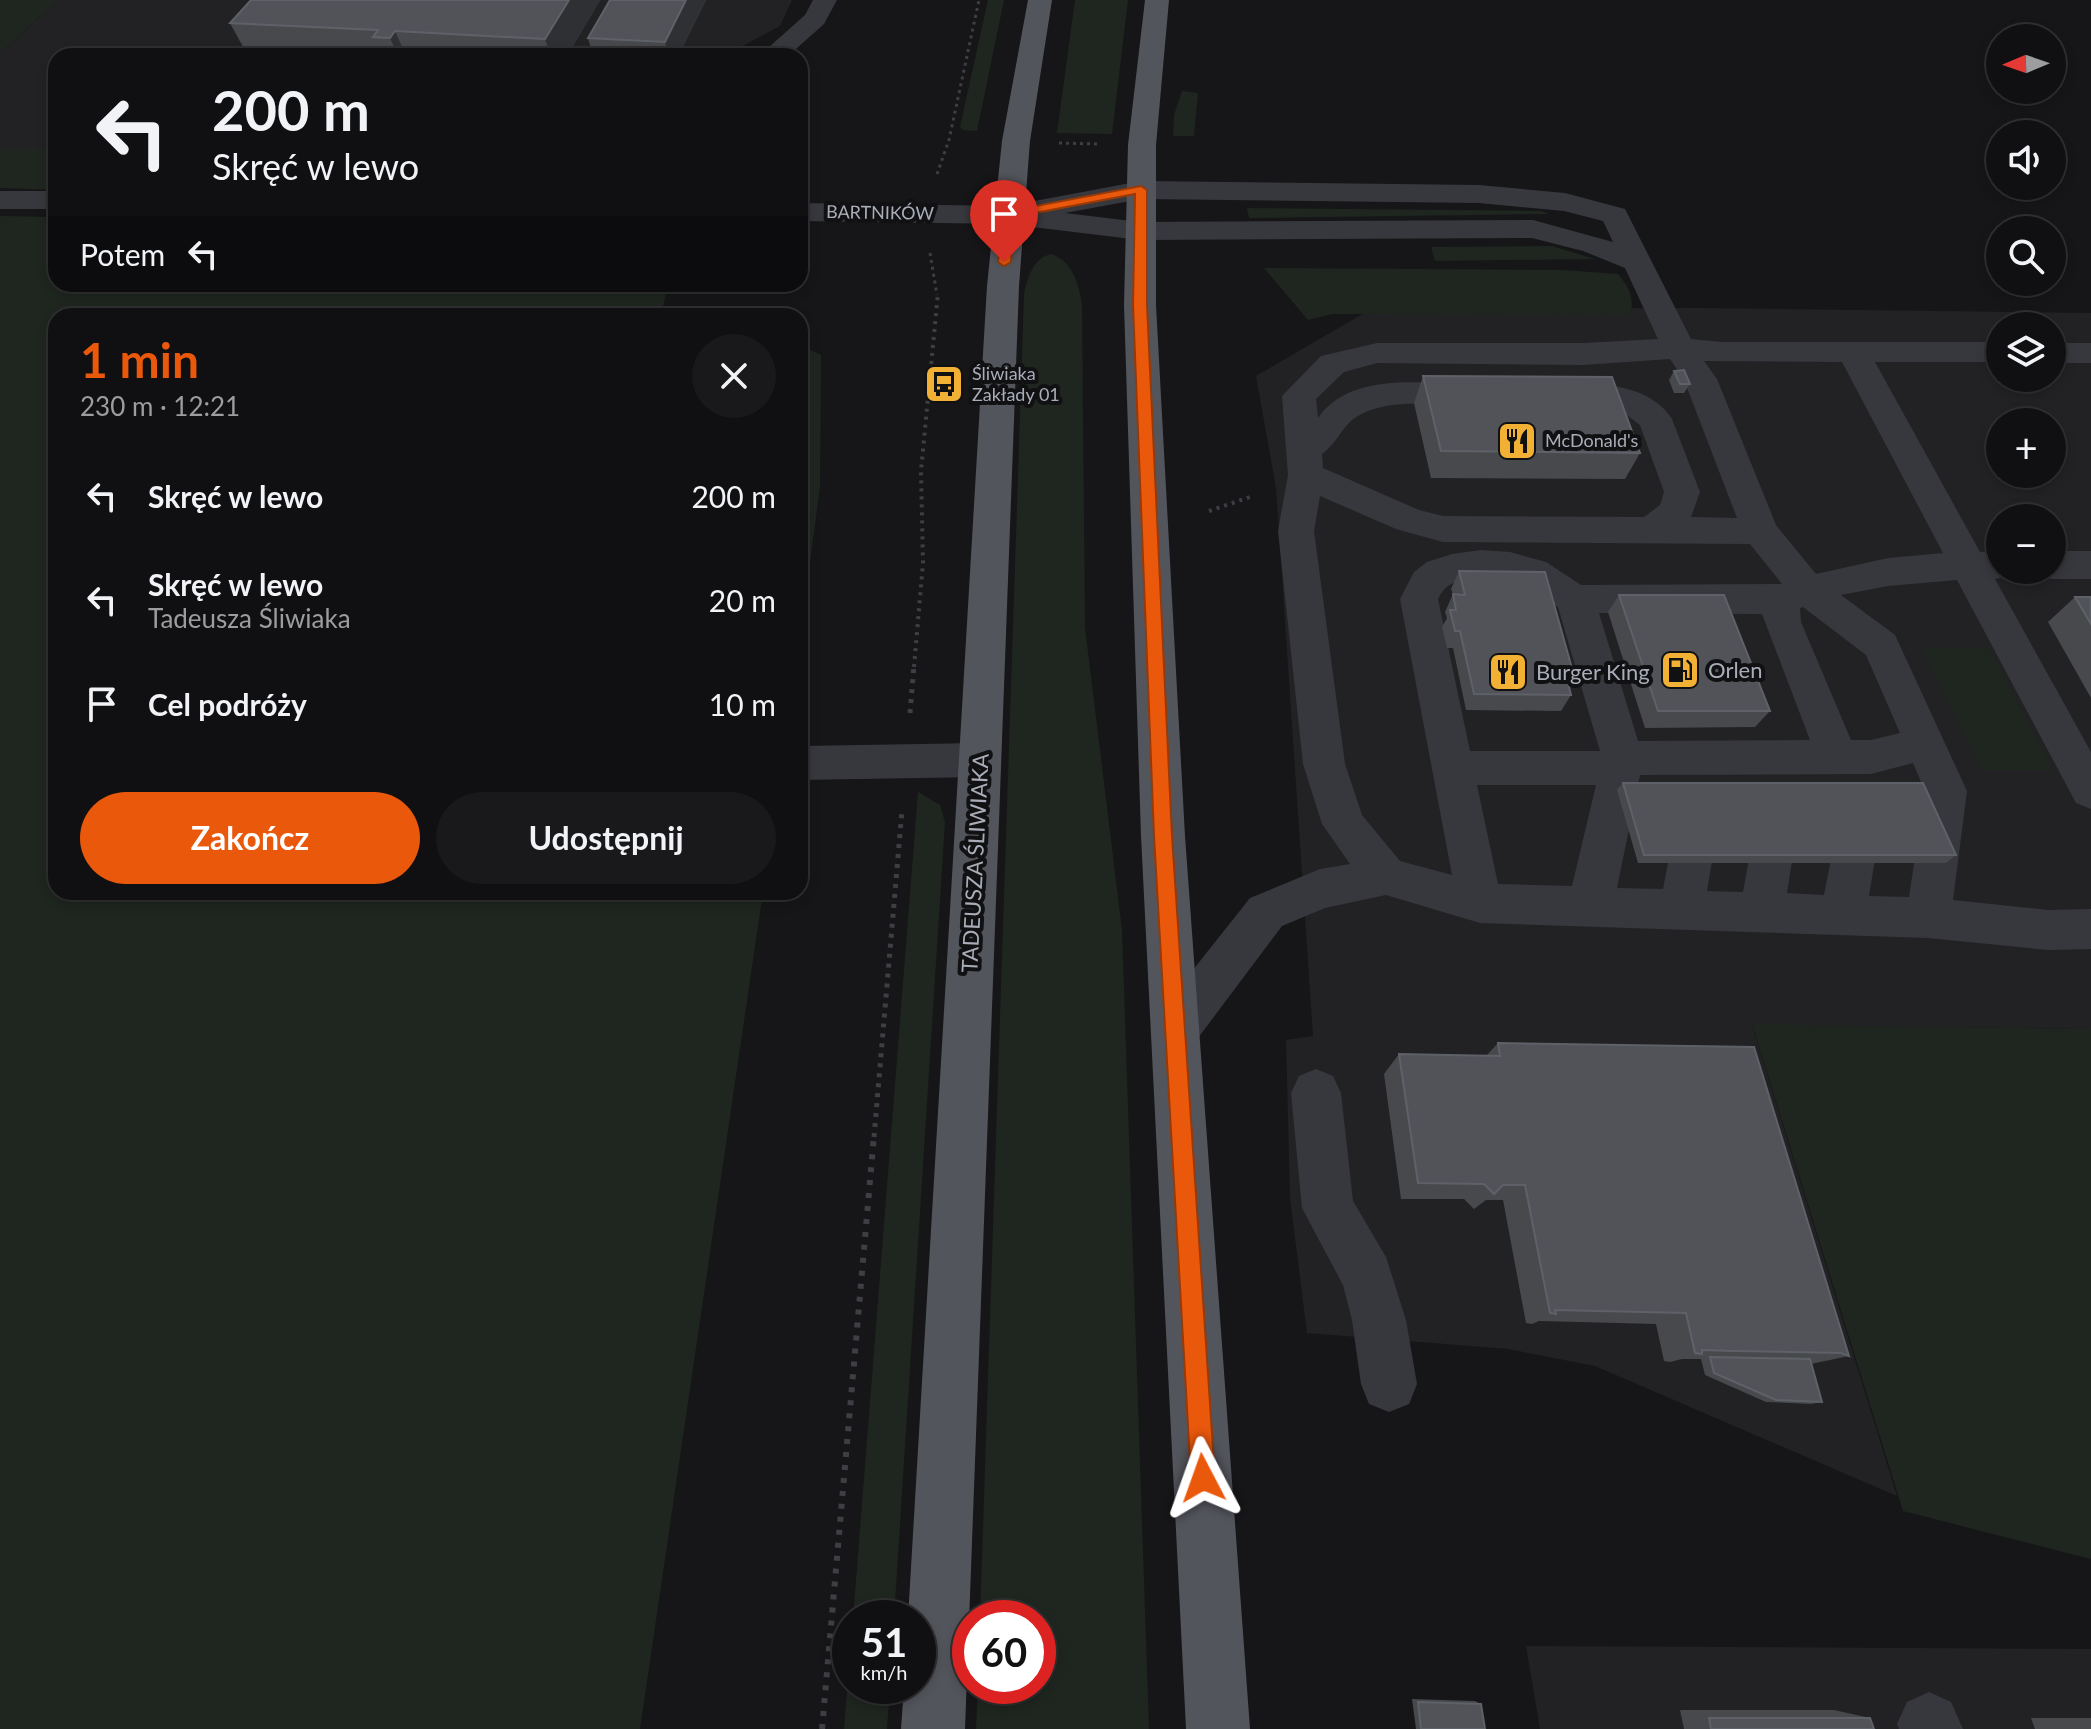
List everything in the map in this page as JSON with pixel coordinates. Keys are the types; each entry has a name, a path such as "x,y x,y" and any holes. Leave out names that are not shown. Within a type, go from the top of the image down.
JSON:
{"main road":[{"name":"TADEUSZA ŚLIWIAKA","path":"933,1729 1008,215 1018,124 1040,0"},
{"path":"1157,0 1142,145 1140,305 1162,820 1218,1729"}],"street":[{"path":"781,48 815,19 825,0"},
{"path":"1008,215 1141,190 1479,194 1565,202 1615,215 1679,348 1700,379 1760,531 1794,595 1881,646 1925,743 1946,791 1928,918"},
{"path":"0,200 48,200"},
{"name":"BARTNIKÓW","path":"808,212 1008,215"},
{"path":"1008,215 1140,231 1533,229 1594,245 1635,261"},
{"path":"1386,876 1344,824 1324,764 1296,531 1305,462 1299,396 1333,364 1377,353 1597,353 1679,348 1722,352 1986,352"},
{"path":"1853,352 1984,565 2091,791"},
{"path":"2066,353 2091,353"},
{"path":"1305,462 1339,413 1380,394 1613,397 1636,405 1655,419 1682,492 1676,512 1652,530"},
{"path":"1305,462 1409,520 1443,529 1760,531"},
{"path":"1480,903 1419,599 1431,577 1458,565 1512,565 1536,573 1555,589 1575,599 1794,595 1887,571 1984,565"},
{"path":"2066,565 2091,565"},
{"path":"1794,595 1782,622 1854,758 1843,915"},
{"path":"1575,599 1621,763 1590,907"},
{"path":"1454,768 1854,758 1925,743"},
{"path":"808,763 980,760"},
{"path":"1681,910 1709,760"},
{"path":"1762,912 1788,760"},
{"path":"1175,1030 1266,912 1320,889 1386,876 1480,903 1928,918 2048,930 2091,929"},
{"path":"1316,1093 1328,1208 1367,1276 1379,1320 1389,1384"}],"path":[{"path":"934,183 949,140 979,0"},
{"path":"1057,143 1110,144"},
{"path":"822,1729 923,563 921,471 938,289 928,243"}],"shaded area":[{"path":"0,0 58,0 0,53"},
{"path":"58,0 792,0 780,26 739,48 48,48 48,149 0,149 0,53"},
{"path":"988,0 1004,0 977,131 963,130 960,127"},
{"path":"1075,0 1128,0 1112,134 1057,133"},
{"path":"1182,91 1198,93 1194,136 1173,136 1174,115"},
{"path":"0,149 48,149 48,190 0,188"},
{"path":"1247,208 1541,211 1549,214 1249,218"},
{"path":"0,216 48,217 48,292 666,292 663,308 48,308 48,900 762,900 640,1729 0,1729"},
{"path":"1552,246 1595,259 1435,261 1431,247"},
{"path":"1051,254 1059,257 1070,268 1082,305 1085,627 1122,930 1149,1729 976,1729 977,1704 1056,1704 1056,1600 981,1600 1024,295 1035,264"},
{"path":"1264,268 1563,270 1618,274 1630,293 1632,303 1630,315 1332,314 1308,320"},
{"path":"1699,308 2013,312 1986,312 1986,392 2066,392 2066,313 2091,313 2091,1029 1752,1025 1897,1496 1595,1366 1508,1349 1307,1333 1290,1198 1286,1040 1313,1036 1276,488 1256,376 1371,309"},
{"path":"808,350 821,355 820,487 808,577"},
{"path":"1922,648 1989,648 2053,770 1982,770"},
{"path":"918,792 940,805 945,822 895,1600 854,1600"},
{"path":"1752,1024 2091,1029 2091,1559 1903,1511"},
{"path":"1526,1646 2091,1649 2091,1729 1540,1729"},
{"path":"846,1704 889,1704 887,1729 844,1729"}],"building":[{"path":"251,0 569,0 545,39 395,31 390,38 373,37 378,30 230,23"},
{"path":"610,0 686,0 665,42 588,38"},
{"path":"1684,370 1690,384 1680,384 1674,371"},
{"path":"1423,376 1612,377 1640,453 1441,451"},
{"name":"Burger King","path":"1459,571 1545,572 1575,679 1567,679 1571,695 1474,694 1460,631 1455,631 1450,610 1456,610 1453,594 1465,595"},
{"name":"Orlen","path":"1619,595 1724,595 1770,711 1658,711"},
{"path":"2075,597 2091,597 2091,624"},
{"path":"1623,783 1923,783 1956,855 1644,855"},
{"path":"1498,1043 1754,1047 1849,1356 1841,1353 1702,1350 1702,1354 1695,1353 1686,1313 1555,1310 1556,1314 1550,1313 1525,1185 1503,1185 1494,1194 1484,1184 1418,1183 1399,1054 1500,1056"},
{"path":"1710,1357 1810,1359 1822,1402 1776,1400 1714,1373"},
{"path":"1418,1702 1481,1704 1485,1729 1421,1729"},
{"path":"1709,1718 1870,1718 1874,1729 1711,1729"}],"place":[{"name":"Śliwiaka Zakłady 01","path":"944,384"},
{"name":"McDonald's","path":"1517,441"},
{"name":"Orlen","path":"1680,670"},
{"name":"Burger King","path":"1508,672"}],"route":[{"path":"1004,262 1008,215 1141,190 1140,305 1163,836 1203,1478"}]}
